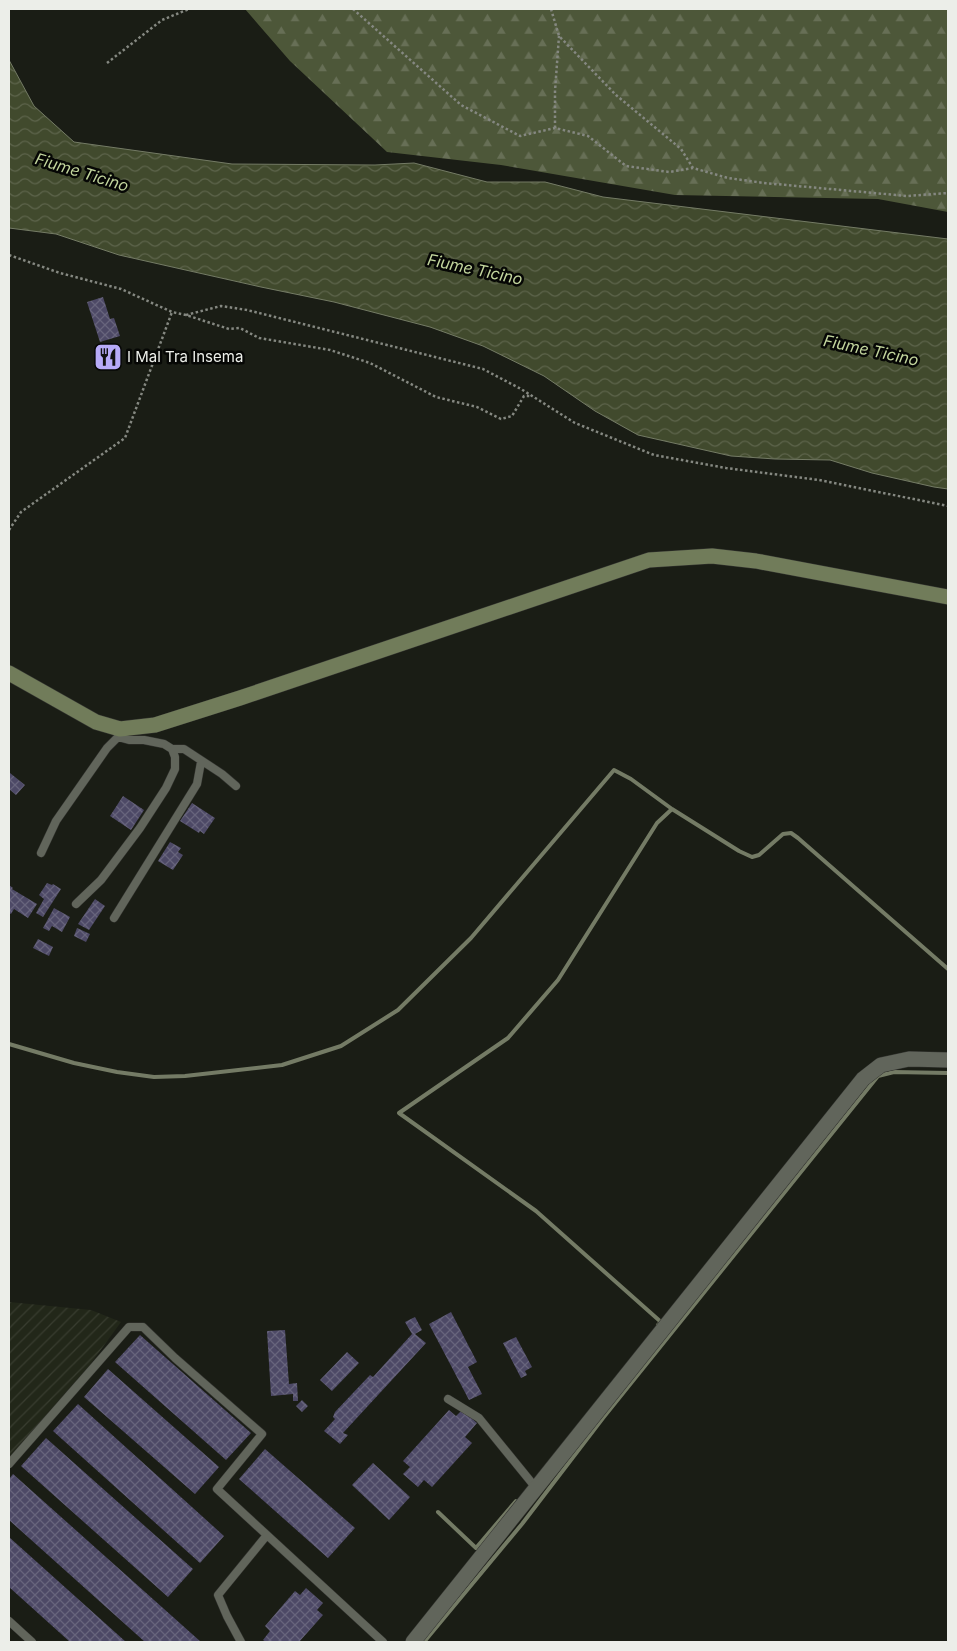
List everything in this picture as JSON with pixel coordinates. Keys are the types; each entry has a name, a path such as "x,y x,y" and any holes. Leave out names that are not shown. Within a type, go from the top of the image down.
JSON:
{"street":[{"path":"9,673 119,733 156,725 240,698 649,560 712,556 756,561 948,597"},
{"path":"413,1642 863,1079 881,1065 909,1059 948,1060"}],"lane":[{"path":"41,853 56,821 119,733 129,740 144,740 164,744 172,749 184,749 201,762 222,774 236,786"},
{"path":"76,904 101,880 150,812 175,769 175,757 172,749"},
{"path":"114,918 197,784 201,762"},
{"path":"9,1464 129,1328 143,1328 262,1434 217,1489 383,1642"},
{"path":"448,1399 479,1418 536,1488"},
{"path":"241,1642 218,1595 267,1536"},
{"path":"9,1621 32,1642"}],"path":[{"path":"107,63 162,20 189,9"},
{"path":"353,9 461,105 520,136 555,128 588,136 626,166 669,172 693,168 728,178 764,183 907,196 948,193"},
{"path":"551,9 559,36 555,91 555,128"},
{"path":"559,36 616,95 681,149 693,168"},
{"path":"9,255 60,273 121,289 172,312 229,329 240,328 260,338 330,350 370,363 436,397 477,407 501,419 512,416 524,396 531,396"},
{"path":"186,315 221,306 247,310 483,369 576,423 654,455 726,468 819,480 948,506"},
{"path":"9,530 21,512 125,438 172,312"}],"shaded area":[{"path":"9,1302 91,1310 121,1322 42,1431 9,1466"}],"green space":[{"path":"245,9 948,9 948,212 878,199 675,195 501,165 387,152 290,61"}],"water":[{"name":"Fiume Ticino","path":"9,60 34,106 74,142 232,164 375,165 414,163 487,182 545,182 603,197 948,239 948,489 872,473 830,460 731,456 638,435 595,411 544,376 483,346 430,327 334,302 119,255 56,234 9,228"}],"building":[{"path":"103,297 110,319 114,318 120,336 100,342 87,302"},
{"path":"10,773 25,785 16,795 9,789"},
{"path":"123,796 144,810 131,830 110,816"},
{"path":"192,803 215,818 204,834 200,831 199,833 180,821"},
{"path":"170,842 181,848 178,852 183,855 173,870 158,861"},
{"path":"47,883 61,889 43,917 36,913 44,899 39,895"},
{"path":"9,885 12,889 37,904 28,918 14,909 11,914 9,913"},
{"path":"95,899 105,906 89,930 78,924"},
{"path":"54,908 70,917 62,932 52,926 49,931 43,928"},
{"path":"77,928 90,934 86,942 74,936"},
{"path":"38,939 53,947 49,956 33,948"},
{"path":"451,1312 477,1362 468,1367 482,1394 469,1400 429,1324"},
{"path":"415,1317 422,1330 415,1334 426,1343 343,1433 348,1435 340,1444 324,1431 335,1419 333,1417 335,1412 370,1375 373,1377 412,1334 405,1322"},
{"path":"285,1330 289,1384 297,1383 298,1401 293,1401 293,1394 271,1396 267,1331"},
{"path":"140,1335 251,1433 226,1460 115,1362"},
{"path":"516,1337 532,1367 525,1371 527,1375 521,1378 503,1343"},
{"path":"347,1352 359,1363 332,1391 320,1380"},
{"path":"108,1369 219,1467 195,1494 84,1397"},
{"path":"302,1400 308,1406 302,1412 296,1406"},
{"path":"78,1404 224,1536 200,1563 53,1431"},
{"path":"449,1410 456,1416 462,1410 477,1423 465,1437 472,1443 432,1487 424,1480 418,1487 403,1474 410,1467 403,1461"},
{"path":"46,1438 193,1569 168,1597 21,1466"},
{"path":"265,1449 355,1528 328,1558 239,1479"},
{"path":"373,1463 410,1497 389,1520 352,1485"},
{"path":"13,1474 201,1642 145,1642 9,1520 9,1479"},
{"path":"9,1537 126,1642 70,1642 9,1587"},
{"path":"306,1588 323,1603 317,1610 323,1615 299,1642 266,1642 263,1640 270,1631 265,1626 295,1591 300,1595"}],"waterway":[{"path":"9,1044 74,1063 154,1077 185,1076 282,1065 341,1046 398,1010 471,938 614,770 631,779 672,809 739,851 752,857 759,855 783,834 791,833 948,969"},
{"path":"658,1325 661,1322 536,1211 399,1113 508,1038 558,980 657,823 672,809"},
{"path":"424,1642 522,1524 603,1418 878,1076 894,1072 948,1073"},
{"path":"438,1512 476,1548 516,1501"}],"place":[{"name":"I Mal Tra Insema","path":"108,357"}]}
